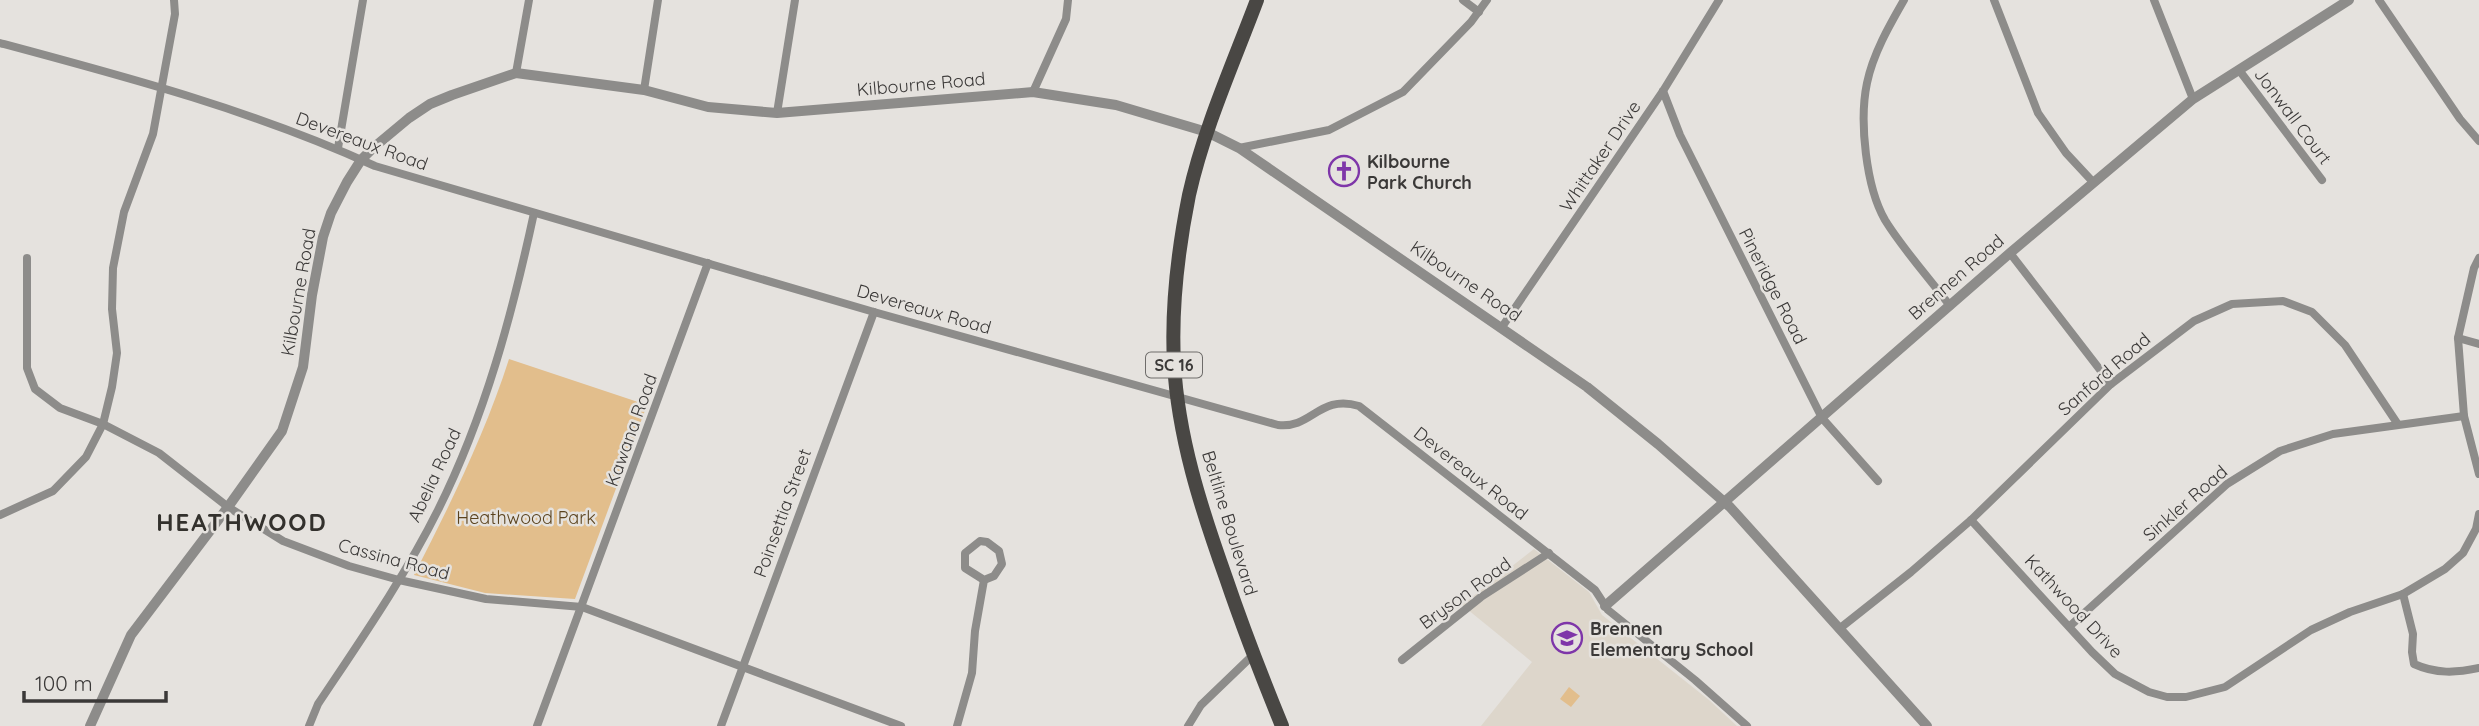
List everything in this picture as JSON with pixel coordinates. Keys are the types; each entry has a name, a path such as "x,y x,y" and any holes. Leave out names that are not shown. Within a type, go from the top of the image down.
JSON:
{"main road":[{"name":"Beltline Boulevard","path":"1258,0 1208,132 1190,192 1176,275 1174,330 1178,397 1197,494 1253,655 1282,726"}],"street":[{"path":"0,515 53,491 86,457 103,424 113,387 117,353 112,309 113,268 124,212 153,134 175,14 174,0"},
{"path":"338,148 363,0"},
{"path":"516,73 529,0"},
{"path":"644,90 658,0"},
{"path":"777,113 795,0"},
{"path":"1033,92 1066,19 1068,0"},
{"path":"1463,0 1479,12"},
{"path":"1239,148 1329,130 1403,92 1488,0"},
{"name":"Whittaker Drive","path":"1502,327 1663,91 1719,0"},
{"path":"1903,0 1880,45 1867,85 1864,134 1870,184 1885,219 1950,306"},
{"path":"1994,0 2038,113 2066,153 2093,182"},
{"path":"2154,0 2193,99"},
{"name":"Brennen Road","path":"1605,606 2010,253 2193,99 2349,0"},
{"path":"2379,0 2460,119 2479,141"},
{"name":"Devereaux Road","path":"0,43 162,87 338,148 361,160 534,213 1178,397 1285,425 1298,423 1334,403 1359,406 1595,590 1605,606 1747,726"},
{"name":"Jonwall Court","path":"2239,70 2322,180"},
{"name":"Kilbourne Road","path":"90,726 131,635 282,431 303,367 323,237 335,206 361,160 409,117 430,104 516,73 644,90 708,107 777,113 1033,92 1116,105 1208,132 1239,148 1502,327 1623,415 1725,502 1927,726"},
{"name":"Pineridge Road","path":"1663,91 1680,135 1822,418 1878,481"},
{"name":"Abelia Road","path":"309,726 318,705 400,580 438,511 487,393 511,313 534,213"},
{"path":"2010,253 2111,384"},
{"name":"Cassina Road","path":"27,258 26,368 35,389 60,408 103,424 159,453 228,507 283,541 349,566 486,599 582,607 901,726"},
{"path":"2479,258 2474,268 2458,338 2464,416 2479,474"},
{"name":"Kawana Road","path":"537,726 708,262"},
{"name":"Sanford Road","path":"1839,629 1971,520 2111,384 2194,321 2232,304 2283,301 2312,312 2345,345 2398,423"},
{"name":"Poinsettia Street","path":"721,726 874,312"},
{"path":"2458,338 2479,344"},
{"name":"Sinkler Road","path":"2070,626 2227,484 2280,451 2333,434 2464,416"},
{"name":"Kathwood Drive","path":"1971,520 2092,652 2121,678 2149,692 2186,697 2225,687 2311,630 2350,612 2403,594 2445,569 2463,553 2476,529 2479,514"},
{"path":"980,541 987,542 999,551 1002,564 994,576 984,580 965,568 965,553 980,541"},
{"name":"Bryson Road","path":"1402,660 1481,597 1549,553"},
{"path":"957,726 972,673 975,631 984,580"},
{"path":"2403,594 2413,634 2414,664 2429,671 2458,672 2479,668"},
{"path":"1188,726 1201,705 1253,655"}],"shaded area":[{"name":"Brennen Elementary School","path":"1534,549 1589,592 1602,615 1709,700 1737,726 1481,726 1532,662 1462,605"}],"green space":[{"name":"Heathwood Park","path":"509,359 647,405 575,599 485,593 414,575 466,469"},
{"path":"1569,687 1580,696 1571,707 1560,699"}],"place":[{"name":"Kilbourne Park Church","path":"1344,171"},
{"name":"Brennen Elementary School","path":"1567,638"}],"district":[{"name":"HEATHWOOD","path":"242,522"}]}
